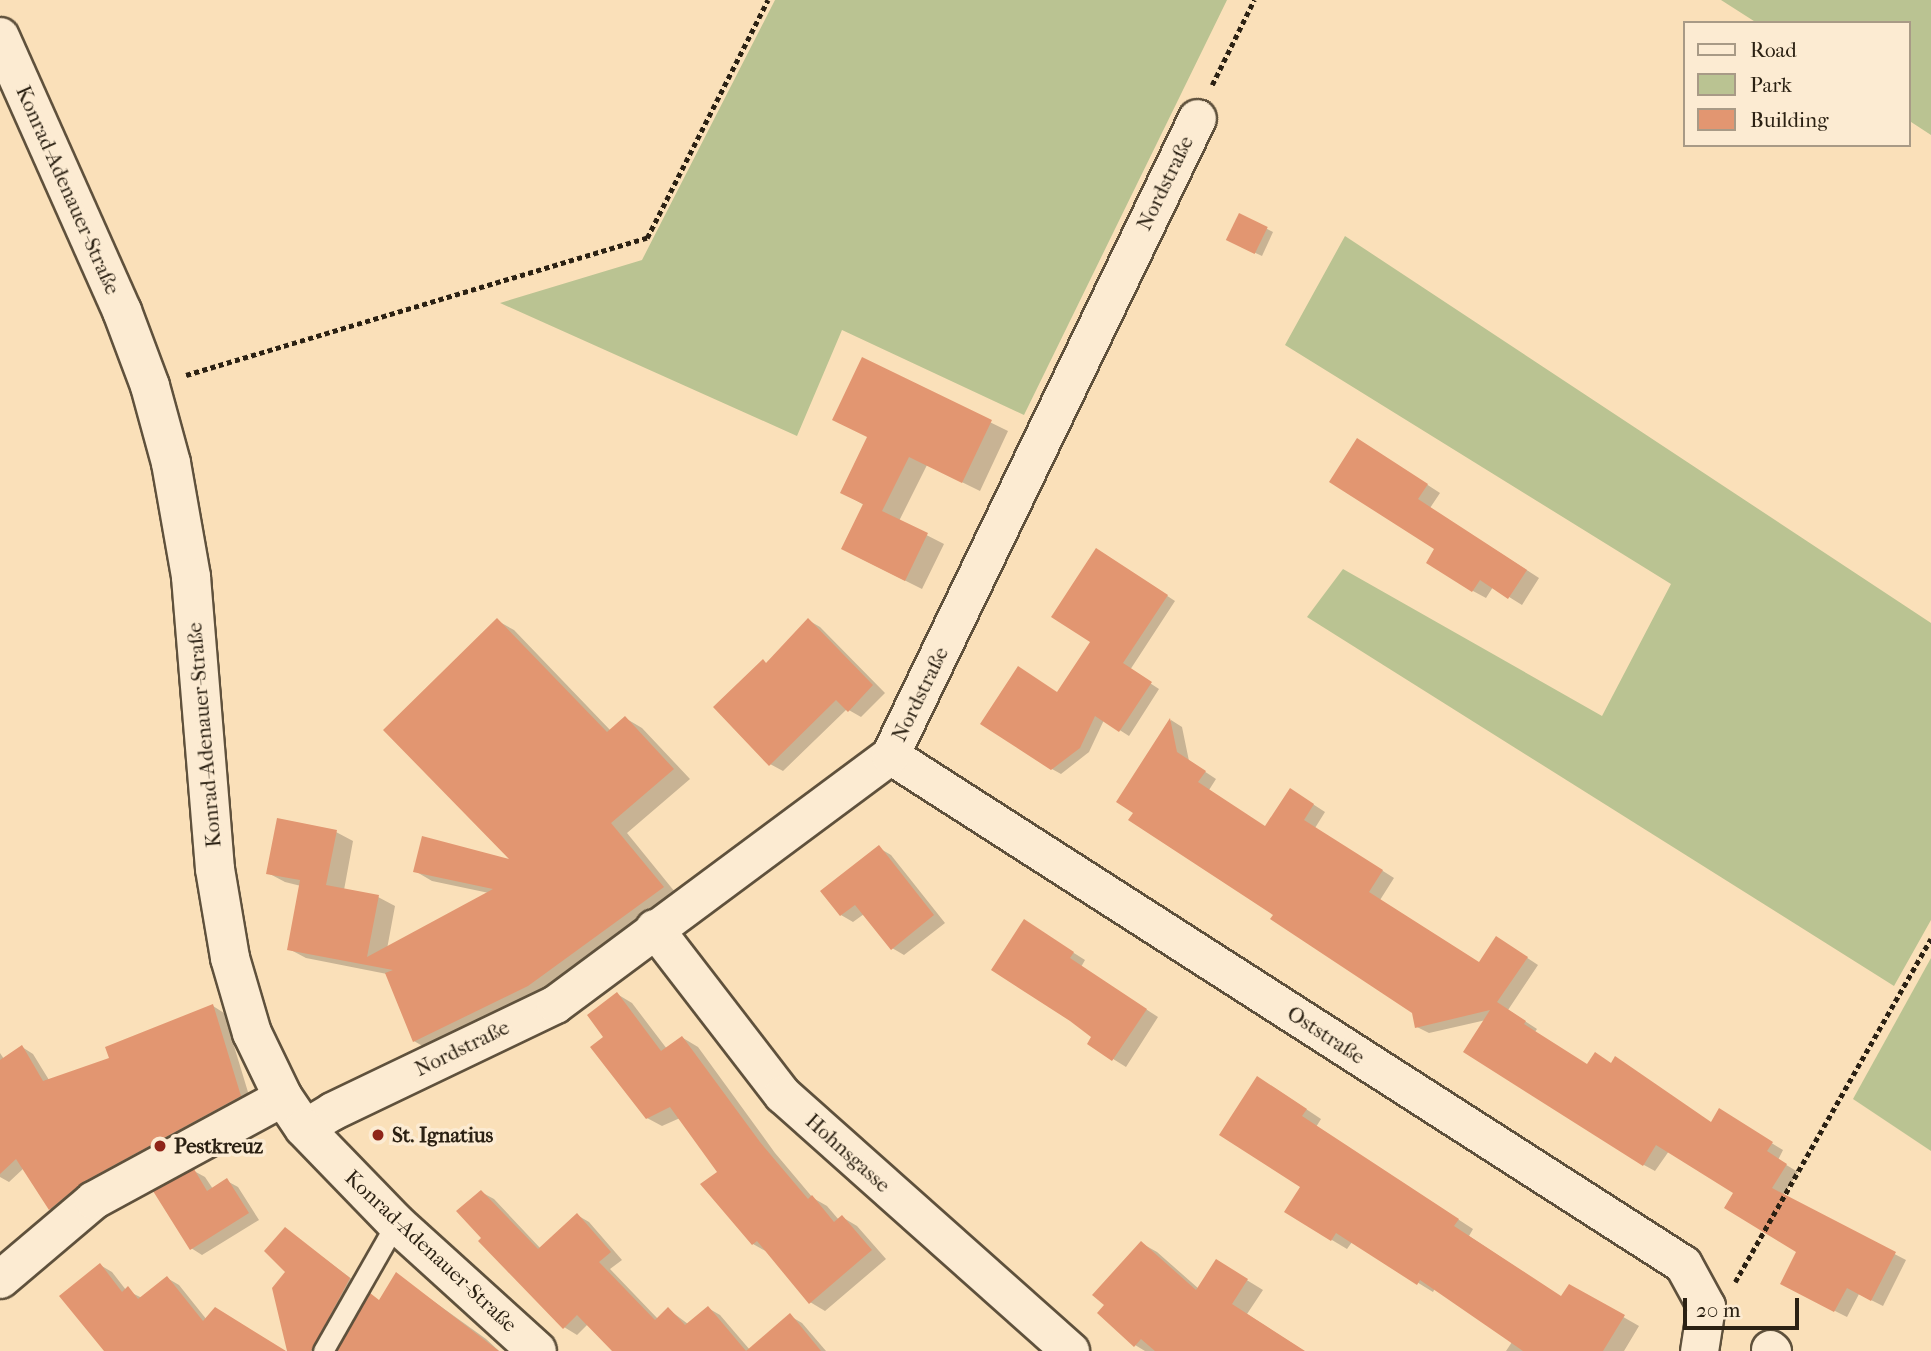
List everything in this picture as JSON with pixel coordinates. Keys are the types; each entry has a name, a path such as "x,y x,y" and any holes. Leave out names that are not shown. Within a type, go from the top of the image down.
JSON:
{"main road":[{"name":"Konrad-Adenauer-Straße","path":"0,37 122,311 150,386 171,463 191,577 215,869 230,958 253,1032 283,1097 304,1128 396,1223 537,1351"}],"street":[{"name":"Nordstraße","path":"304,1128 332,1111 555,1004 654,928 891,755 1197,118"},
{"name":"Oststraße","path":"891,755 1683,1264 1706,1306"},
{"name":"Hohnsgasse","path":"654,928 782,1094 1070,1351"},
{"path":"0,1279 93,1200 283,1097"},
{"path":"1699,1351 1706,1306"}],"lane":[{"path":"323,1351 396,1223"}],"path":[{"path":"150,386 647,238 768,0"},
{"path":"1197,118 1254,0"},
{"path":"1706,1306 1734,1284 1931,939"}],"green space":[{"path":"775,0 1227,0 1024,415 842,330 797,436 500,303 642,260"},
{"path":"1721,0 1931,0 1931,135 1910,121 1910,21 1754,21"},
{"path":"1345,236 1931,623 1931,920 1894,986 1307,617 1343,569 1602,716 1671,584 1285,345"},
{"path":"1931,958 1931,1151 1853,1099"}],"building":[{"path":"1239,213 1268,227 1255,254 1226,240"},
{"path":"862,357 992,420 962,483 909,457 882,511 928,533 905,581 841,549 863,504 840,493 867,437 832,420"},
{"path":"1357,438 1428,484 1418,499 1527,570 1508,599 1480,580 1472,592 1426,563 1434,549 1329,482"},
{"path":"1096,548 1168,595 1123,663 1152,682 1119,732 1095,716 1080,748 1051,770 980,724 1018,666 1057,692 1090,642 1051,617"},
{"path":"497,618 607,732 625,716 674,769 611,823 664,887 528,986 413,1042 385,973 393,970 287,950 300,880 266,874 277,818 337,830 326,885 379,895 367,957 493,889 413,872 422,836 509,859 383,730"},
{"path":"808,618 873,685 848,712 836,700 769,766 713,707 763,659 766,663"},
{"path":"1170,718 1177,752 1206,771 1198,782 1265,826 1290,788 1314,804 1304,820 1383,870 1369,892 1479,962 1496,936 1528,957 1497,1002 1526,1021 1524,1024 1587,1064 1595,1052 1611,1063 1615,1056 1711,1122 1719,1108 1773,1142 1767,1151 1787,1164 1772,1188 1896,1252 1871,1301 1847,1288 1834,1312 1780,1284 1796,1252 1724,1208 1733,1193 1656,1145 1643,1166 1463,1052 1490,1010 1415,1028 1412,1013 1270,919 1273,915 1128,820 1133,813 1116,802"},
{"path":"879,845 934,915 891,950 855,905 840,916 820,891"},
{"path":"1024,919 1074,952 1070,958 1147,1009 1112,1061 1087,1044 1091,1037 1070,1021 991,970"},
{"path":"617,992 661,1051 682,1036 760,1142 808,1199 812,1195 834,1222 842,1215 872,1250 809,1304 757,1241 752,1245 700,1184 717,1172 670,1107 646,1119 590,1047 603,1037 587,1015"},
{"path":"213,1004 241,1096 83,1182 49,1210 16,1159 0,1174 0,1060 22,1045 43,1081 109,1058 105,1047"},
{"path":"1257,1076 1307,1109 1302,1116 1459,1219 1454,1226 1561,1296 1569,1284 1625,1315 1603,1351 1523,1351 1420,1280 1417,1285 1336,1233 1331,1241 1284,1212 1300,1187 1219,1135"},
{"path":"194,1169 207,1191 227,1178 249,1213 190,1250 153,1191"},
{"path":"481,1190 538,1249 577,1213 611,1252 599,1262 655,1320 668,1307 685,1325 708,1306 746,1351 612,1351 577,1315 563,1329 478,1241 481,1238 456,1211"},
{"path":"285,1227 350,1278 311,1351 287,1351 272,1288 285,1272 264,1251"},
{"path":"1141,1241 1196,1290 1216,1259 1248,1279 1232,1304 1305,1351 1155,1351 1141,1339 1134,1347 1097,1313 1104,1305 1092,1295"},
{"path":"100,1263 122,1292 128,1286 138,1299 167,1276 203,1321 215,1307 286,1351 104,1351 59,1296"},
{"path":"396,1272 499,1351 337,1351 370,1293 379,1300"},
{"path":"790,1313 821,1351 746,1351"}],"place":[{"name":"St. Ignatius","path":"378,1135"},
{"name":"Pestkreuz","path":"160,1146"}]}
